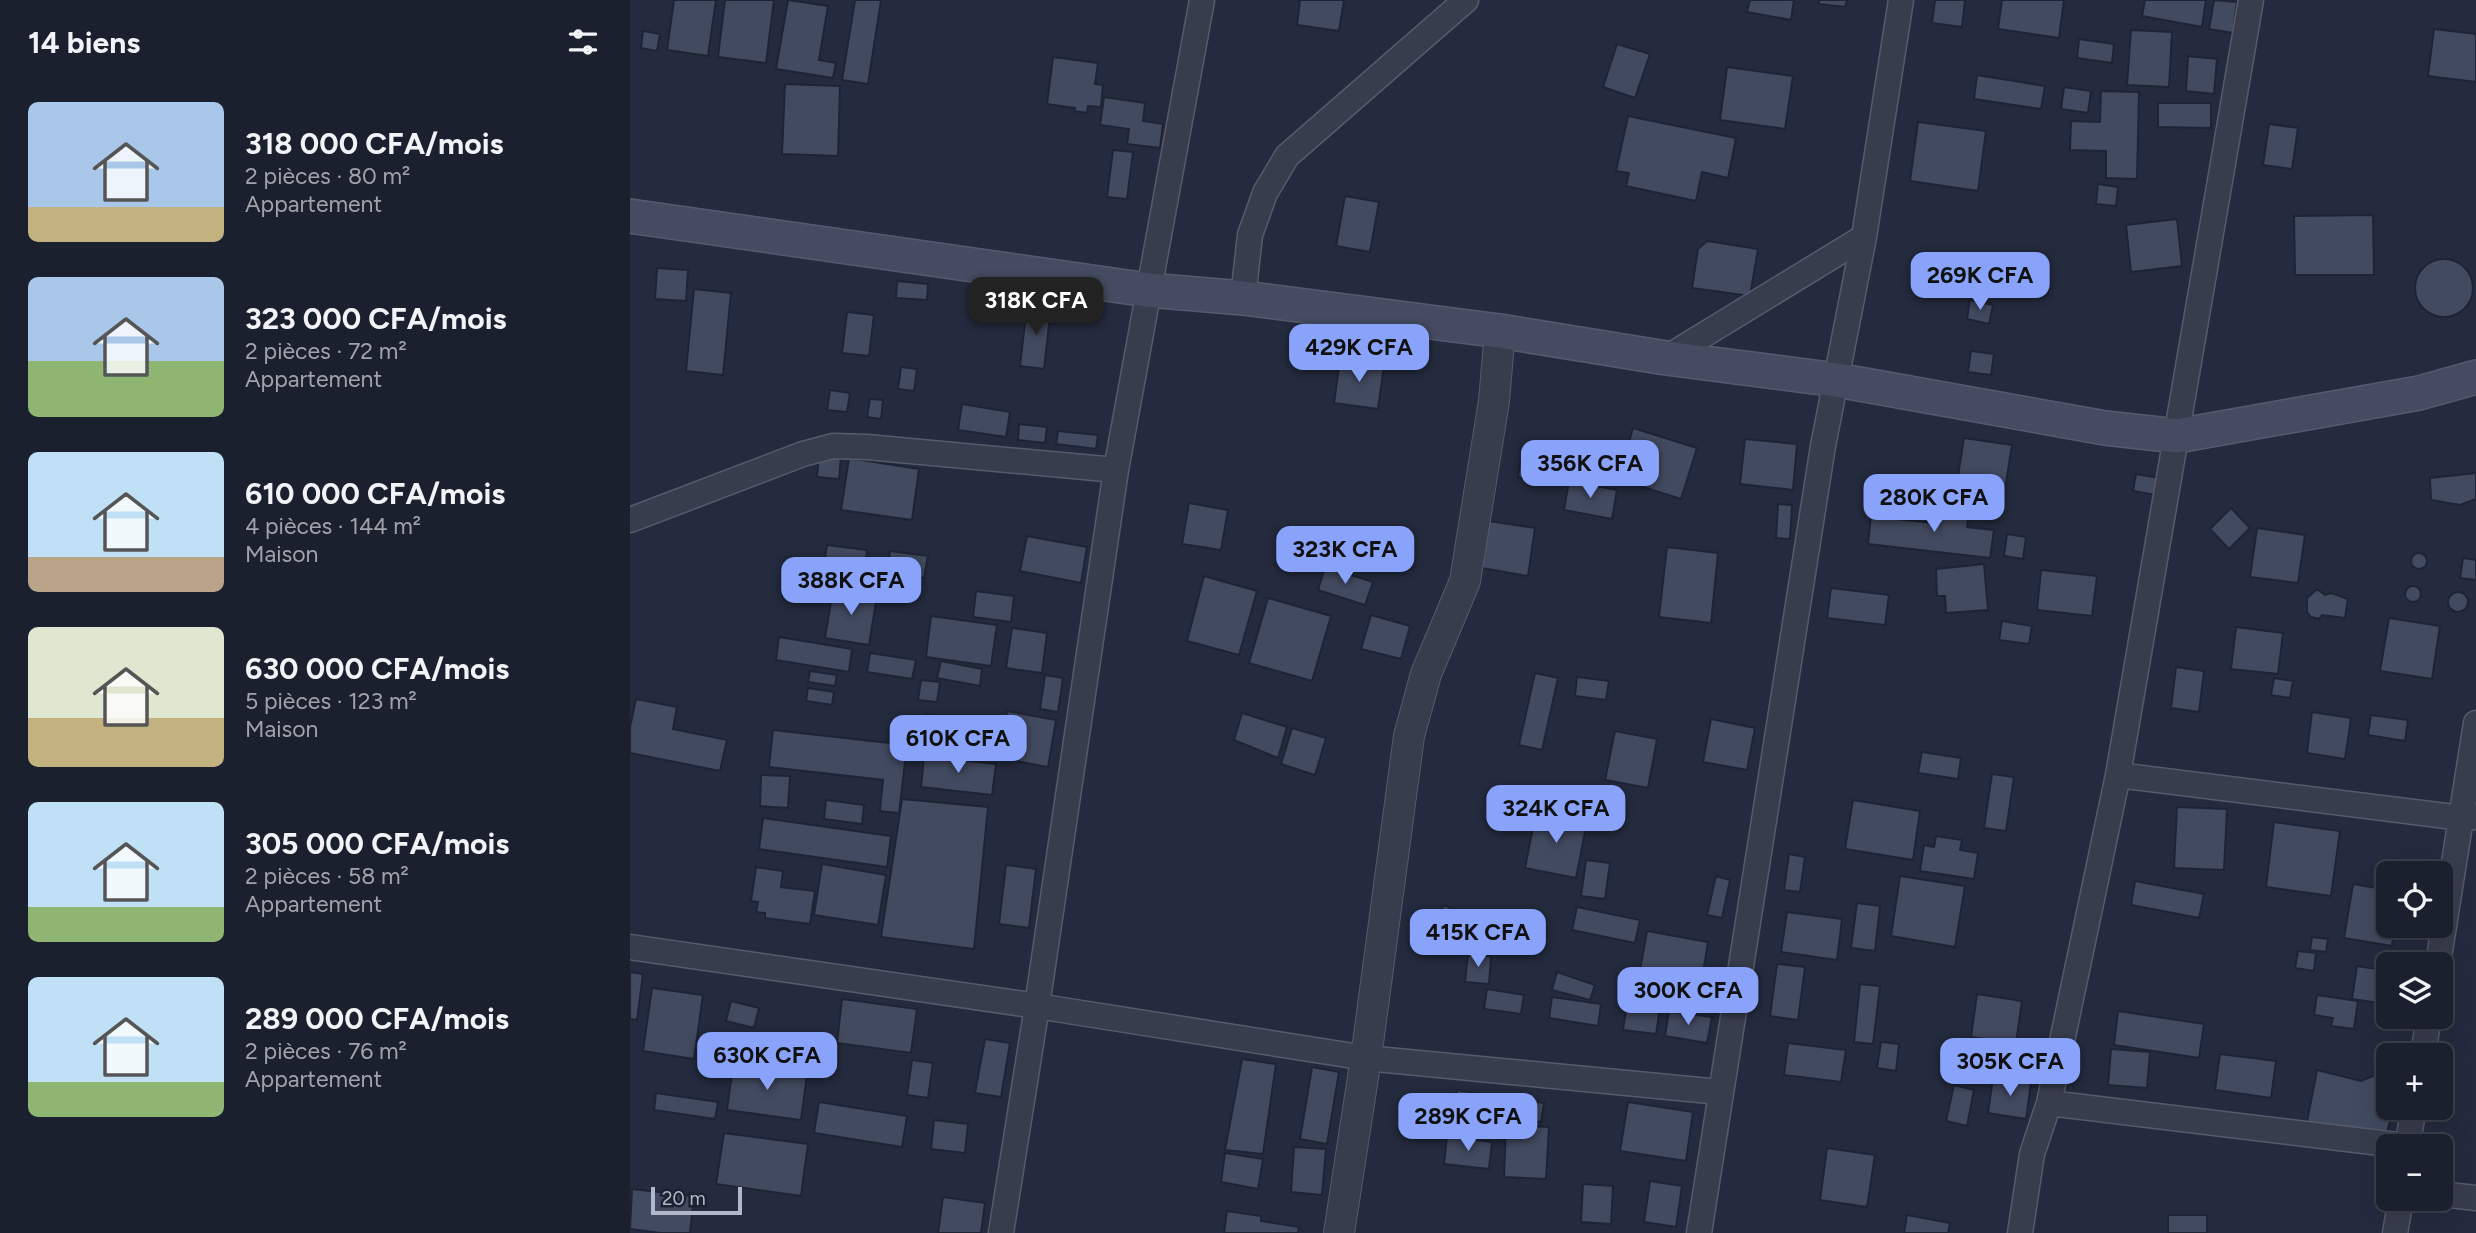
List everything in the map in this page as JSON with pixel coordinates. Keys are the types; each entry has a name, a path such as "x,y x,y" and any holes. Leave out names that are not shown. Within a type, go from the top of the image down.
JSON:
{"main road":[{"path":"631,220 1148,290 1244,298 1500,331 1666,358 1837,380 2105,428 2177,436 2419,393 2476,377"}],"street":[{"path":"1000,1233 1038,1006 1116,470 1202,0"},
{"path":"1244,298 1250,235 1265,193 1287,156 1466,0"},
{"path":"1699,1233 1821,460 1864,237 1900,0"},
{"path":"2020,1233 2032,1154 2049,1103 2118,775 2251,0"},
{"path":"1666,358 1864,237"},
{"path":"1339,1233 1366,1058 1409,737 1426,674 1465,581 1493,401 1500,331"},
{"path":"630,520 803,454 834,446 1116,470"},
{"path":"2441,952 2469,817 2476,723"},
{"path":"2118,775 2469,817"},
{"path":"630,947 1038,1006 1366,1058 1720,1092"},
{"path":"2049,1103 2376,1142"},
{"path":"2453,1195 2476,1198"},
{"path":"2395,1233 2399,1211"}],"building":[{"path":"674,0 716,0 708,56 667,50"},
{"path":"725,0 774,0 766,63 718,57"},
{"path":"788,0 828,6 819,60 836,63 833,78 776,69"},
{"path":"855,0 881,0 868,84 842,80"},
{"path":"1300,0 1344,0 1339,31 1297,25"},
{"path":"1750,0 1794,0 1791,20 1747,12"},
{"path":"1819,0 1847,0 1845,7 1819,4"},
{"path":"1935,0 1965,0 1962,27 1932,23"},
{"path":"2002,0 2064,0 2059,38 1998,29"},
{"path":"2145,0 2206,0 2202,27 2142,16"},
{"path":"2214,0 2237,2 2233,33 2209,29"},
{"path":"2434,29 2476,34 2476,82 2428,76"},
{"path":"2131,30 2172,32 2169,87 2127,85"},
{"path":"643,31 660,34 657,51 641,48"},
{"path":"2079,39 2114,44 2112,63 2077,58"},
{"path":"1617,44 1650,54 1635,98 1603,87"},
{"path":"2188,56 2217,59 2214,94 2186,91"},
{"path":"1053,57 1098,63 1095,84 1103,85 1101,107 1088,106 1087,113 1074,111 1075,108 1047,104"},
{"path":"1727,67 1793,76 1785,129 1720,120"},
{"path":"1977,75 2045,86 2041,109 1974,99"},
{"path":"785,84 840,86 838,156 782,154"},
{"path":"2064,87 2091,91 2088,113 2061,109"},
{"path":"2101,91 2139,92 2137,179 2106,178 2106,151 2070,150 2071,121 2100,122"},
{"path":"1104,97 1145,103 1143,121 1163,124 1160,148 1127,144 1129,129 1100,125"},
{"path":"2158,103 2211,103 2211,128 2158,127"},
{"path":"1628,116 1736,138 1728,178 1702,172 1696,201 1626,186 1629,173 1616,171"},
{"path":"1918,122 1986,131 1978,191 1910,181"},
{"path":"2269,124 2298,128 2292,169 2263,165"},
{"path":"1113,150 1133,152 1127,199 1107,197"},
{"path":"2098,184 2118,187 2116,206 2096,204"},
{"path":"1345,196 1379,202 1370,252 1336,246"},
{"path":"2373,215 2374,275 2295,275 2294,216"},
{"path":"2177,219 2182,266 2131,272 2126,225"},
{"path":"1707,241 1758,249 1750,296 1692,288 1698,249"},
{"path":"2438,259 2450,259 2465,267 2473,282 2473,294 2465,309 2450,317 2438,317 2423,309 2415,294 2415,282 2423,267"},
{"path":"657,268 688,270 686,301 655,299"},
{"path":"897,281 928,284 927,300 896,298"},
{"path":"694,289 731,293 723,375 686,371"},
{"path":"1970,300 1993,305 1989,324 1967,319"},
{"path":"1027,305 1051,307 1044,369 1020,366"},
{"path":"847,312 874,315 869,356 842,353"},
{"path":"1971,351 1994,354 1991,375 1968,372"},
{"path":"1340,360 1384,366 1378,409 1334,403"},
{"path":"901,367 917,369 914,391 898,389"},
{"path":"830,390 850,393 847,412 827,410"},
{"path":"870,399 883,400 881,419 867,417"},
{"path":"962,404 1010,412 1006,437 958,430"},
{"path":"1019,424 1047,427 1045,443 1018,440"},
{"path":"1633,428 1697,448 1681,499 1618,479"},
{"path":"1058,431 1098,435 1096,449 1056,444"},
{"path":"1964,438 2012,445 2003,502 1955,495"},
{"path":"1745,439 1797,444 1793,490 1740,484"},
{"path":"1522,450 1542,454 1538,481 1518,477"},
{"path":"819,455 841,457 839,479 817,477"},
{"path":"849,458 919,469 912,520 841,510"},
{"path":"2476,473 2476,499 2460,505 2431,500 2430,478"},
{"path":"2136,474 2159,478 2156,495 2133,491"},
{"path":"1569,481 1617,490 1612,519 1564,510"},
{"path":"1942,502 1970,504 1967,527 1994,530 1990,558 1868,544 1871,516 1940,524"},
{"path":"1189,503 1228,510 1221,550 1182,544"},
{"path":"1778,504 1792,505 1790,539 1776,538"},
{"path":"2231,508 2250,528 2229,549 2210,529"},
{"path":"1489,521 1535,528 1528,576 1482,568"},
{"path":"2257,528 2305,535 2298,583 2250,577"},
{"path":"2007,534 2026,537 2023,559 2004,556"},
{"path":"1027,536 1087,547 1081,583 1020,571"},
{"path":"827,545 867,550 864,576 823,571"},
{"path":"1667,547 1718,553 1711,623 1659,617"},
{"path":"890,551 928,556 924,578 887,573"},
{"path":"2419,553 2427,561 2419,569 2411,561"},
{"path":"2463,558 2476,560 2476,580 2460,578"},
{"path":"1984,564 1988,610 1946,613 1945,596 1937,596 1936,569"},
{"path":"1325,567 1373,582 1365,605 1318,590"},
{"path":"2041,570 2097,576 2092,616 2037,610"},
{"path":"1204,576 1257,591 1239,655 1187,641"},
{"path":"2410,586 2416,586 2421,594 2419,600 2410,602 2405,597 2405,591"},
{"path":"1831,588 1889,595 1885,625 1827,618"},
{"path":"833,589 877,596 869,645 825,638"},
{"path":"2317,589 2325,595 2331,593 2348,599 2345,618 2322,615 2319,619 2311,617 2307,612 2307,598"},
{"path":"976,591 1014,596 1011,622 973,617"},
{"path":"2454,592 2462,592 2468,602 2462,612 2454,612 2448,606 2448,598"},
{"path":"1268,598 1331,616 1312,681 1249,663"},
{"path":"1371,615 1410,626 1401,659 1361,649"},
{"path":"931,616 997,625 991,666 926,657"},
{"path":"2389,618 2440,626 2432,679 2380,671"},
{"path":"2002,621 2032,626 2029,644 1999,640"},
{"path":"2236,627 2283,633 2278,674 2231,669"},
{"path":"1012,628 1047,633 1042,673 1006,668"},
{"path":"779,637 852,649 849,672 776,660"},
{"path":"870,653 916,660 912,679 867,672"},
{"path":"941,661 982,669 980,686 937,678"},
{"path":"2176,667 2204,671 2199,712 2171,708"},
{"path":"810,671 837,675 835,686 808,682"},
{"path":"1535,673 1558,678 1542,750 1519,745"},
{"path":"1045,675 1063,678 1058,712 1040,709"},
{"path":"1577,677 1609,681 1606,700 1575,696"},
{"path":"2274,678 2293,681 2290,698 2271,695"},
{"path":"921,680 940,682 937,702 918,700"},
{"path":"808,688 834,692 832,705 806,701"},
{"path":"636,699 677,707 673,729 727,740 720,771 630,753 630,727"},
{"path":"1007,711 1056,720 1048,767 999,758"},
{"path":"2312,712 2351,718 2345,759 2307,753"},
{"path":"1242,713 1287,727 1278,758 1234,740"},
{"path":"926,714 963,720 957,750 921,744"},
{"path":"2371,715 2408,720 2405,741 2368,735"},
{"path":"1711,719 1755,728 1747,770 1703,762"},
{"path":"1292,728 1326,738 1315,775 1281,764"},
{"path":"773,730 907,745 899,813 880,811 883,780 769,767"},
{"path":"1615,731 1657,739 1648,788 1605,780"},
{"path":"1922,752 1961,758 1958,779 1918,773"},
{"path":"924,756 996,764 992,795 921,787"},
{"path":"1992,774 2014,777 2006,831 1984,828"},
{"path":"761,775 790,776 788,808 760,806"},
{"path":"902,799 988,807 974,949 881,937"},
{"path":"826,800 864,805 862,824 824,819"},
{"path":"1853,800 1920,811 1913,860 1845,849"},
{"path":"2177,807 2227,809 2224,870 2174,868"},
{"path":"1536,812 1587,822 1576,878 1525,868"},
{"path":"763,818 891,836 887,867 759,849"},
{"path":"2274,822 2340,831 2331,896 2266,887"},
{"path":"1936,836 1962,840 1960,850 1978,853 1974,879 1920,871 1924,845 1934,847"},
{"path":"1789,854 1805,857 1800,892 1784,890"},
{"path":"1586,860 1610,863 1605,899 1581,896"},
{"path":"822,864 886,875 878,925 814,915"},
{"path":"1006,865 1036,869 1029,928 999,924"},
{"path":"756,867 783,871 781,887 815,891 810,924 765,918 765,913 756,912 758,902 751,901"},
{"path":"1716,876 1730,880 1722,918 1707,915"},
{"path":"1900,876 1965,886 1955,947 1891,936"},
{"path":"2135,881 2204,894 2199,918 2131,905"},
{"path":"2353,884 2376,888 2376,938 2393,938 2392,946 2344,938"},
{"path":"1857,903 1880,906 1875,951 1851,948"},
{"path":"1444,905 1479,922 1470,939 1436,921"},
{"path":"1577,907 1640,920 1635,943 1572,930"},
{"path":"1787,912 1842,919 1837,960 1781,952"},
{"path":"1647,931 1708,942 1700,991 1638,981"},
{"path":"2312,937 2328,939 2326,952 2310,950"},
{"path":"2298,951 2316,953 2314,971 2295,968"},
{"path":"1468,954 1491,956 1489,984 1465,982"},
{"path":"1777,964 1805,967 1798,1020 1770,1016"},
{"path":"2357,966 2376,969 2376,1003 2352,999"},
{"path":"630,972 643,974 637,1020 630,1019"},
{"path":"1557,972 1595,985 1590,1000 1552,990"},
{"path":"1860,984 1880,986 1873,1044 1854,1042"},
{"path":"652,988 703,995 694,1059 643,1051"},
{"path":"1487,989 1524,995 1521,1014 1484,1009"},
{"path":"1977,994 2022,1001 2016,1043 1971,1037"},
{"path":"2317,995 2358,1001 2354,1029 2331,1026 2333,1018 2314,1015"},
{"path":"1552,997 1601,1004 1598,1026 1549,1018"},
{"path":"842,999 917,1009 911,1053 837,1043"},
{"path":"731,1001 759,1008 754,1028 726,1021"},
{"path":"1627,1004 1660,1008 1656,1034 1623,1030"},
{"path":"1669,1011 1712,1017 1707,1043 1665,1036"},
{"path":"2118,1011 2204,1024 2199,1058 2114,1045"},
{"path":"985,1039 1010,1043 1001,1097 975,1093"},
{"path":"1881,1042 1899,1044 1896,1071 1877,1068"},
{"path":"1788,1043 1846,1050 1841,1082 1784,1075"},
{"path":"2111,1049 2150,1052 2147,1088 2108,1085"},
{"path":"2220,1054 2276,1061 2271,1098 2215,1090"},
{"path":"1242,1059 1276,1064 1263,1154 1225,1150"},
{"path":"912,1060 933,1063 928,1098 907,1095"},
{"path":"733,1065 807,1075 801,1120 727,1110"},
{"path":"1312,1067 1339,1072 1327,1144 1300,1139"},
{"path":"2317,1070 2361,1081 2376,1075 2376,1120 2390,1120 2387,1134 2376,1135 2307,1122"},
{"path":"1993,1078 2031,1083 2026,1119 1988,1113"},
{"path":"1954,1085 1974,1090 1967,1126 1946,1121"},
{"path":"1457,1090 1487,1095 1484,1115 1454,1111"},
{"path":"656,1093 718,1102 715,1119 654,1110"},
{"path":"1499,1097 1544,1103 1541,1122 1496,1116"},
{"path":"819,1102 907,1116 902,1147 814,1133"},
{"path":"1628,1102 1693,1112 1686,1161 1620,1151"},
{"path":"934,1120 968,1124 965,1153 931,1149"},
{"path":"1506,1125 1549,1127 1546,1179 1504,1177"},
{"path":"724,1133 808,1144 801,1196 716,1184"},
{"path":"1447,1136 1492,1142 1489,1169 1444,1164"},
{"path":"1294,1147 1326,1149 1322,1195 1291,1192"},
{"path":"1827,1148 1875,1155 1867,1207 1820,1200"},
{"path":"1225,1153 1263,1159 1258,1189 1221,1182"},
{"path":"1650,1181 1682,1186 1676,1227 1644,1222"},
{"path":"1583,1184 1613,1186 1611,1224 1581,1222"},
{"path":"632,1189 694,1196 690,1233 630,1229"},
{"path":"943,1197 985,1203 981,1233 938,1233"},
{"path":"1227,1211 1261,1216 1261,1221 1299,1227 1298,1233 1224,1233"},
{"path":"1907,1215 1950,1223 1948,1233 1904,1233"},
{"path":"2168,1215 2207,1215 2207,1233 2168,1233"}]}
